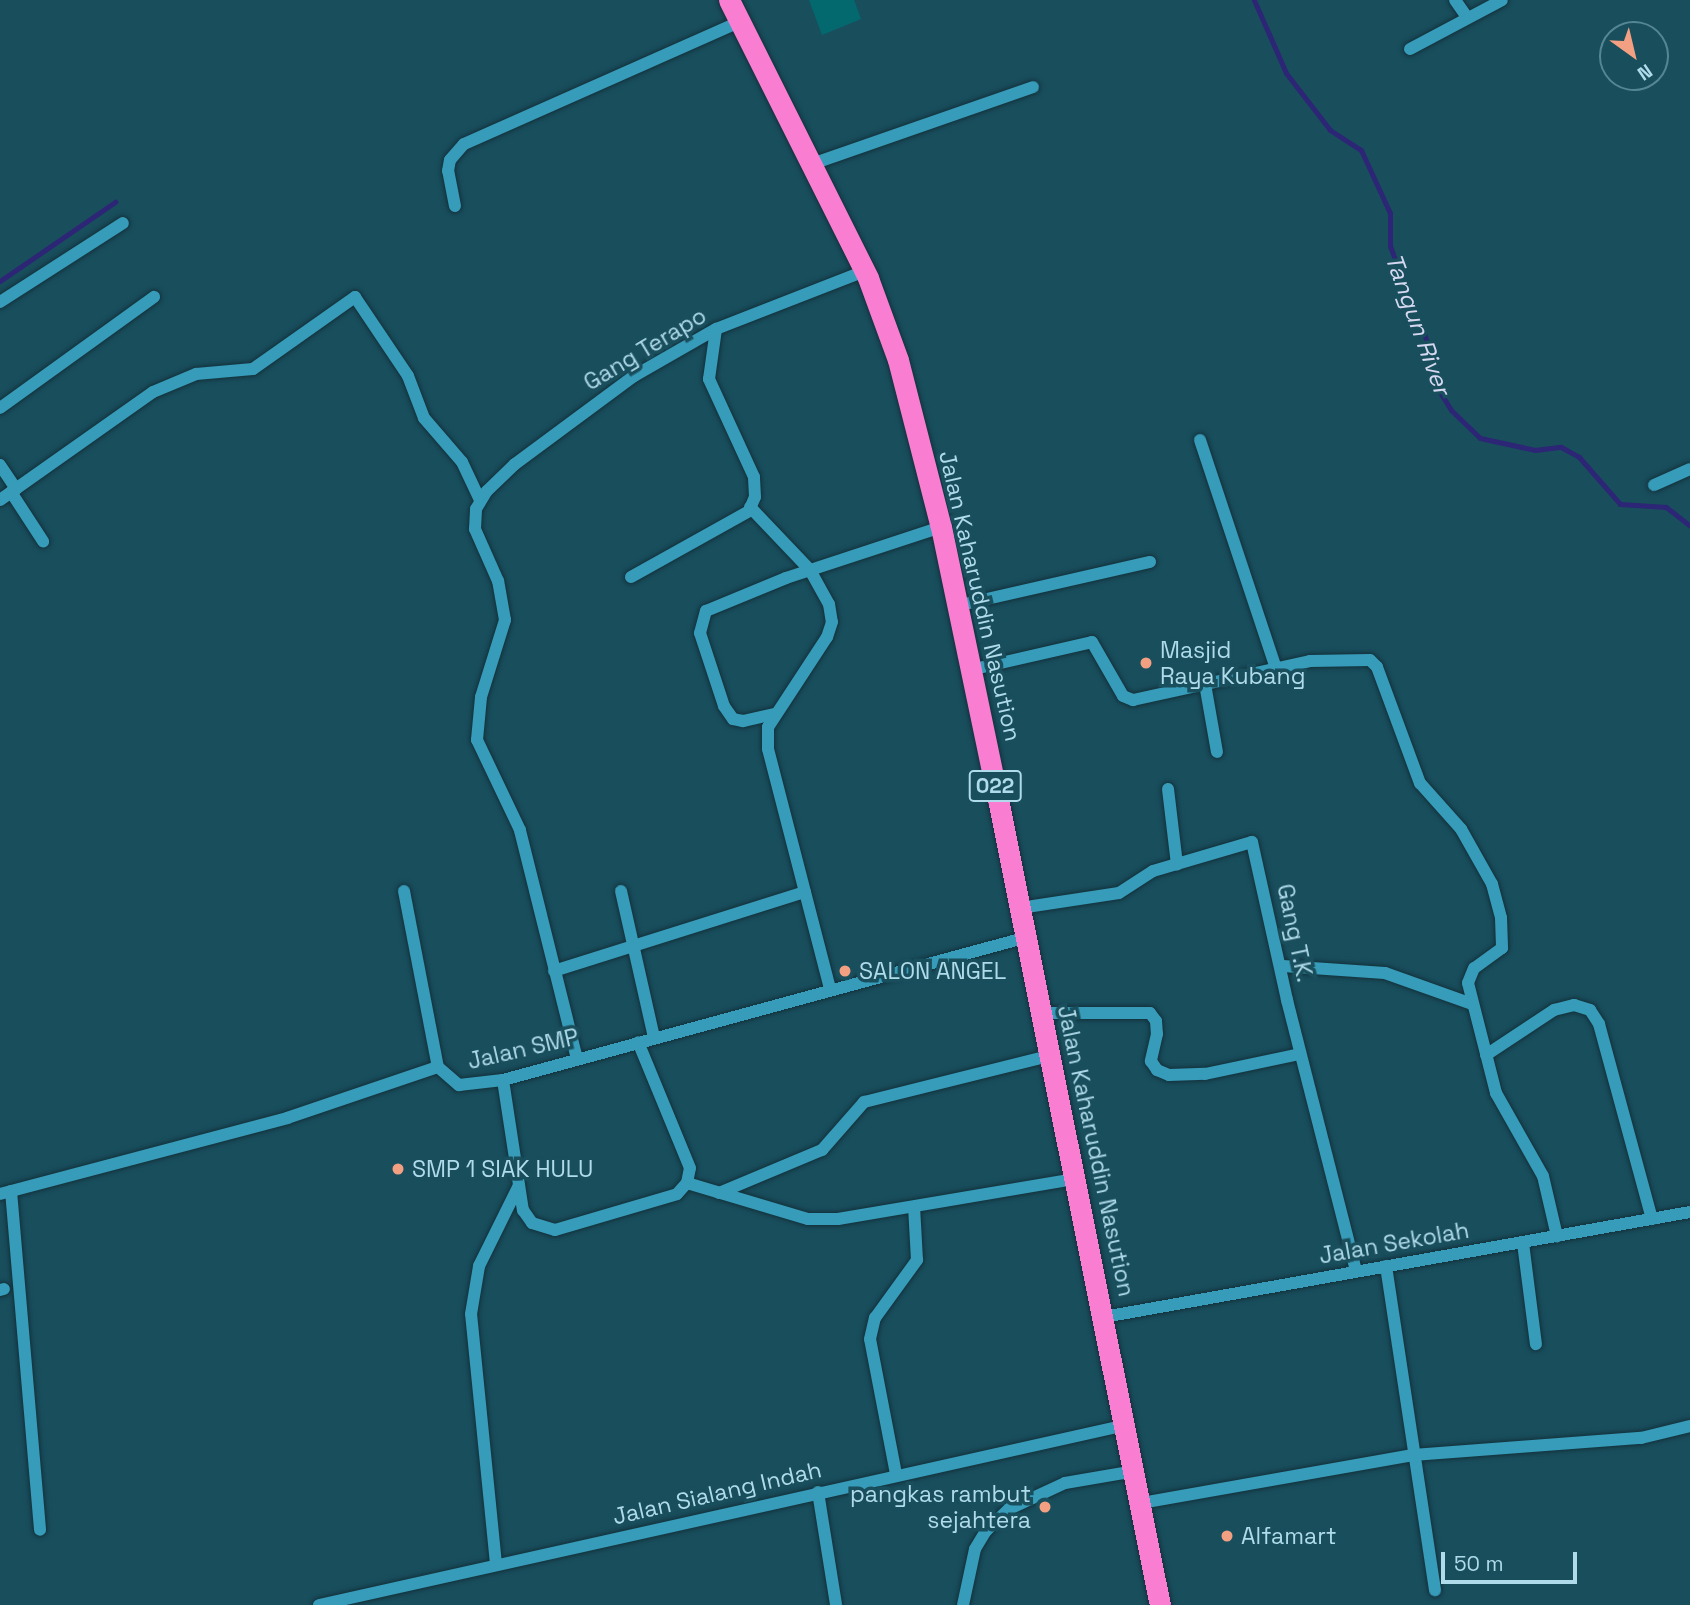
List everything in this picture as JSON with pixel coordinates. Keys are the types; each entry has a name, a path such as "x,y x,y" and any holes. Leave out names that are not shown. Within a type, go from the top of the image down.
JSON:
{"highway":[{"name":"Jalan Kaharuddin Nasution","path":"729,0 865,271 898,360 941,527 1126,1424 1160,1605"}],"street":[{"path":"1455,0 1467,17"},
{"path":"1410,49 1502,0"},
{"path":"455,206 448,171 450,160 464,144 741,21"},
{"path":"812,164 1033,87"},
{"path":"0,302 122,223"},
{"name":"Gang Terapo","path":"478,504 515,464 605,396 716,329 865,271"},
{"path":"0,408 155,297"},
{"path":"9,494 153,392 195,374 253,369 355,297 385,336 418,397 424,418 461,463 478,504 475,529 501,589 505,620 481,697 477,740 520,830 577,1059"},
{"path":"716,329 709,379 754,477 750,507"},
{"path":"1200,440 1276,668"},
{"path":"0,465 9,494 43,541"},
{"path":"1654,485 1690,469"},
{"path":"750,507 810,570 829,604 832,622 813,662 768,727 768,749 830,989"},
{"path":"631,577 750,507"},
{"path":"774,715 733,719 719,695 700,621 706,611 810,570 941,527"},
{"path":"956,606 1150,562"},
{"path":"970,670 1092,642 1127,699 1276,668 1364,657 1377,667 1420,783 1461,829 1497,900 1502,948 1469,975 1472,1004 1508,1122 1543,1176 1557,1236"},
{"path":"1205,684 1217,752"},
{"path":"1168,789 1177,864"},
{"name":"Gang T.K.","path":"1020,908 1119,893 1153,871 1252,842 1283,966 1300,1054 1356,1271"},
{"path":"404,891 438,1067"},
{"path":"621,891 654,1038"},
{"path":"554,971 805,892"},
{"name":"Jalan SMP","path":"6,1192 275,1122 438,1067 459,1086 503,1080 1024,937"},
{"path":"1283,966 1385,973 1472,1004"},
{"path":"1486,1055 1553,1010 1574,1005 1590,1010 1599,1024 1652,1219"},
{"path":"1041,1013 1150,1013 1156,1021 1157,1034 1151,1061 1157,1070 1170,1075 1205,1074 1300,1054"},
{"path":"503,1080 523,1210 532,1223 555,1230 677,1194 687,1183 690,1168 638,1042"},
{"path":"719,1193 822,1150 864,1102 1049,1055"},
{"path":"687,1183 808,1219 838,1219 1074,1179"},
{"path":"496,1564 471,1314 479,1266 519,1185"},
{"path":"6,1192 40,1530"},
{"path":"896,1474 870,1339 875,1318 917,1260 914,1207"},
{"name":"Jalan Sekolah","path":"1104,1317 1690,1212"},
{"path":"1523,1243 1536,1344"},
{"path":"1386,1266 1435,1590"},
{"name":"Jalan Sialang Indah","path":"322,1605 1126,1424"},
{"path":"1141,1503 1413,1455 1641,1438 1690,1426"},
{"path":"963,1605 975,1549 986,1531 1009,1508 1065,1483 1135,1471"},
{"path":"818,1492 836,1605"}],"building":[{"path":"809,0 854,0 861,19 822,35"}],"waterway":[{"name":"Tangun River","path":"1254,0 1286,73 1330,130 1361,150 1390,213 1390,246 1436,365 1438,389 1451,410 1480,438 1535,450 1561,447 1579,457 1620,504 1666,507 1690,526"},
{"path":"0,281 115,202"}],"place":[{"name":"Masjid Raya Kubang","path":"1146,663"},
{"name":"SALON ANGEL","path":"845,971"},
{"name":"SMP 1 SIAK HULU","path":"398,1169"},
{"name":"pangkas rambut sejahtera","path":"1045,1507"},
{"name":"Alfamart","path":"1227,1536"}]}
